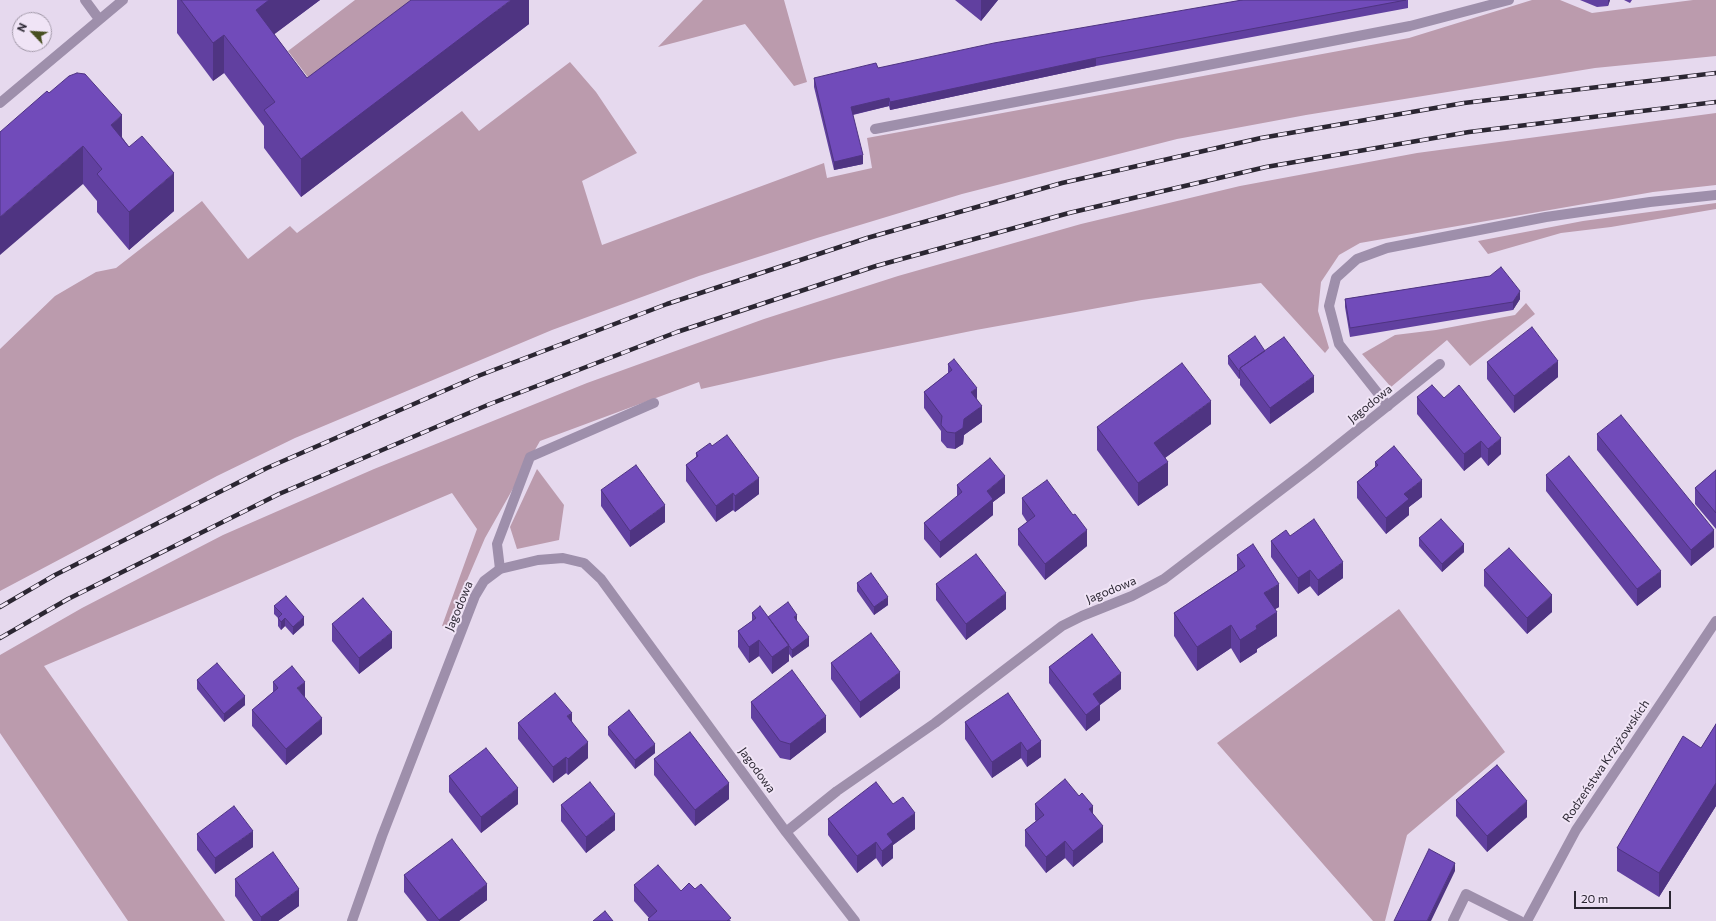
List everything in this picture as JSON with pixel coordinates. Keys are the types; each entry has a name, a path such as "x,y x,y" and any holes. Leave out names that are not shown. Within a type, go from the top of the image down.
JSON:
{"street":[{"path":"85,0 99,19"},
{"path":"0,103 123,0"},
{"path":"874,129 1410,26 1509,0"},
{"path":"1388,406 1339,344 1329,306 1336,278 1357,259 1387,248 1546,217 1650,202 1716,196"},
{"name":"Jagodowa","path":"786,832 837,791 928,728 1062,626 1082,616 1132,596 1164,579 1311,467 1440,364"},
{"path":"500,569 497,544 530,458 654,403"},
{"name":"Jagodowa","path":"352,921 382,836 475,596 484,581 500,569 538,560 563,558 584,564 601,579 786,832 855,921"},
{"name":"Rodzeństwa Krzyżowskich","path":"1527,921 1576,830 1716,621"},
{"path":"1453,921 1466,894 1520,921"}],"shaded area":[{"path":"355,0 425,0 323,97 288,51"},
{"path":"703,0 784,0 807,82 794,86 745,24 658,47"},
{"path":"1532,0 1560,0 1592,13 1693,0 1716,0 1716,56 1595,68 1306,115 1177,139 962,194 817,238 699,276 552,330 295,438 217,476 0,591 0,349 55,296 96,272 116,268 202,201 248,259 290,226 297,233 462,111 479,131 570,62 596,92 637,153 582,181 602,245 824,163 827,178 872,168 867,138 1409,38"},
{"path":"1716,113 1716,185 1653,192 1360,243 1339,255 1321,282 1318,311 1329,348 1325,353 1261,283 1142,300 976,330 834,359 701,389 699,382 540,441 485,538 447,627 442,626 477,529 452,493 44,666 225,921 128,921 0,733 0,655 82,608 223,535 374,469 587,383 764,319 898,276 1081,224 1240,186 1417,153"},
{"path":"1716,203 1716,209 1611,227 1561,233 1488,254 1478,241 1583,221"},
{"path":"1526,303 1535,314 1470,366 1447,340 1391,387 1362,354 1395,335 1436,330 1515,315"},
{"path":"537,469 564,505 559,540 517,549 510,527"},
{"path":"1399,609 1505,752 1407,835 1385,921 1373,921 1217,743"}],"building":[{"path":"181,0 269,0 256,10 307,78 411,0 511,0 301,159 264,110 275,102 224,35 213,43"},
{"path":"1242,0 1406,0 1096,58 890,102 889,98 851,107 863,155 834,162 814,78 876,63 878,68 994,43"},
{"path":"77,73 85,74 122,115 111,125 129,147 142,136 174,173 129,212 97,174 102,169 83,146 0,217 0,132 47,91 49,93 69,76"},
{"path":"1501,267 1520,291 1513,302 1350,328 1345,299 1490,276"},
{"path":"1532,327 1558,361 1514,396 1487,362"},
{"path":"1255,336 1265,351 1240,368 1239,371 1228,356"},
{"path":"1284,337 1314,376 1270,408 1240,368"},
{"path":"954,359 977,388 971,392 982,406 964,419 963,428 955,433 947,432 941,425 942,416 924,392 952,370 948,364"},
{"path":"1182,363 1211,401 1154,443 1168,462 1138,483 1097,427"},
{"path":"1432,385 1444,398 1459,385 1501,438 1488,449 1481,441 1464,454 1417,397"},
{"path":"1621,415 1714,530 1691,550 1597,434"},
{"path":"727,435 759,478 735,496 733,493 716,506 686,465 698,456 696,453 710,443 712,446"},
{"path":"1394,446 1422,480 1404,494 1409,499 1386,518 1357,482 1378,465 1375,462"},
{"path":"1569,456 1661,571 1637,589 1546,475"},
{"path":"990,458 1005,476 987,491 993,499 940,542 924,523 962,492 957,485"},
{"path":"636,465 665,505 630,531 601,490"},
{"path":"1716,470 1716,513 1695,488"},
{"path":"1047,480 1073,515 1075,514 1087,530 1045,564 1018,529 1035,516 1022,498"},
{"path":"1314,519 1343,562 1318,580 1310,570 1298,578 1271,541 1286,530 1290,536"},
{"path":"1441,519 1464,544 1442,564 1419,538"},
{"path":"1253,544 1279,584 1264,593 1277,612 1256,626 1257,629 1240,640 1231,625 1197,647 1174,613 1245,566 1237,555"},
{"path":"1509,548 1552,595 1527,618 1484,570"},
{"path":"976,554 1006,593 966,624 936,584"},
{"path":"871,573 888,597 874,607 857,583"},
{"path":"286,596 304,617 293,627 285,618 281,622 278,618 282,614 274,606"},
{"path":"363,598 392,632 359,658 332,624"},
{"path":"788,602 797,615 794,617 809,637 792,650 768,617"},
{"path":"760,606 789,645 772,657 759,640 749,647 738,631 756,618 752,613"},
{"path":"871,633 900,672 860,702 831,663"},
{"path":"1092,634 1121,673 1093,694 1100,704 1086,715 1049,667"},
{"path":"217,663 245,696 224,714 197,680"},
{"path":"292,666 305,682 297,688 322,718 286,749 252,710 278,688 273,682"},
{"path":"792,670 826,716 790,744 780,741 751,702"},
{"path":"555,693 572,713 567,716 588,742 568,759 566,757 553,767 518,723"},
{"path":"1008,693 1041,741 1027,751 1021,742 992,762 965,722"},
{"path":"629,710 655,744 635,760 608,727"},
{"path":"1716,724 1716,783 1659,873 1617,848 1683,736 1701,748"},
{"path":"690,732 729,783 695,810 654,759"},
{"path":"486,748 518,788 481,817 449,776"},
{"path":"1497,765 1527,801 1487,836 1456,800"},
{"path":"1065,779 1079,796 1082,793 1093,806 1089,809 1103,826 1073,851 1065,841 1046,857 1025,830 1044,815 1035,804"},
{"path":"590,782 615,814 586,837 561,805"},
{"path":"876,782 893,804 903,797 915,813 887,834 893,842 882,851 876,842 857,856 828,819"},
{"path":"234,806 253,831 215,858 197,834"},
{"path":"452,839 487,884 439,920 404,875"},
{"path":"1429,849 1455,863 1427,921 1394,921"},
{"path":"273,852 299,889 261,917 235,879"},
{"path":"658,865 681,891 689,883 695,889 701,884 731,918 727,921 650,921 648,919 657,911 634,885"},
{"path":"605,911 613,921 593,921"}],"railway":[{"path":"0,607 55,575 267,468 478,376 667,304 867,238 1062,183 1261,138 1464,103 1716,73"},
{"path":"0,638 68,599 279,494 490,404 677,332 876,266 1069,213 1266,167 1469,132 1716,102"}]}
